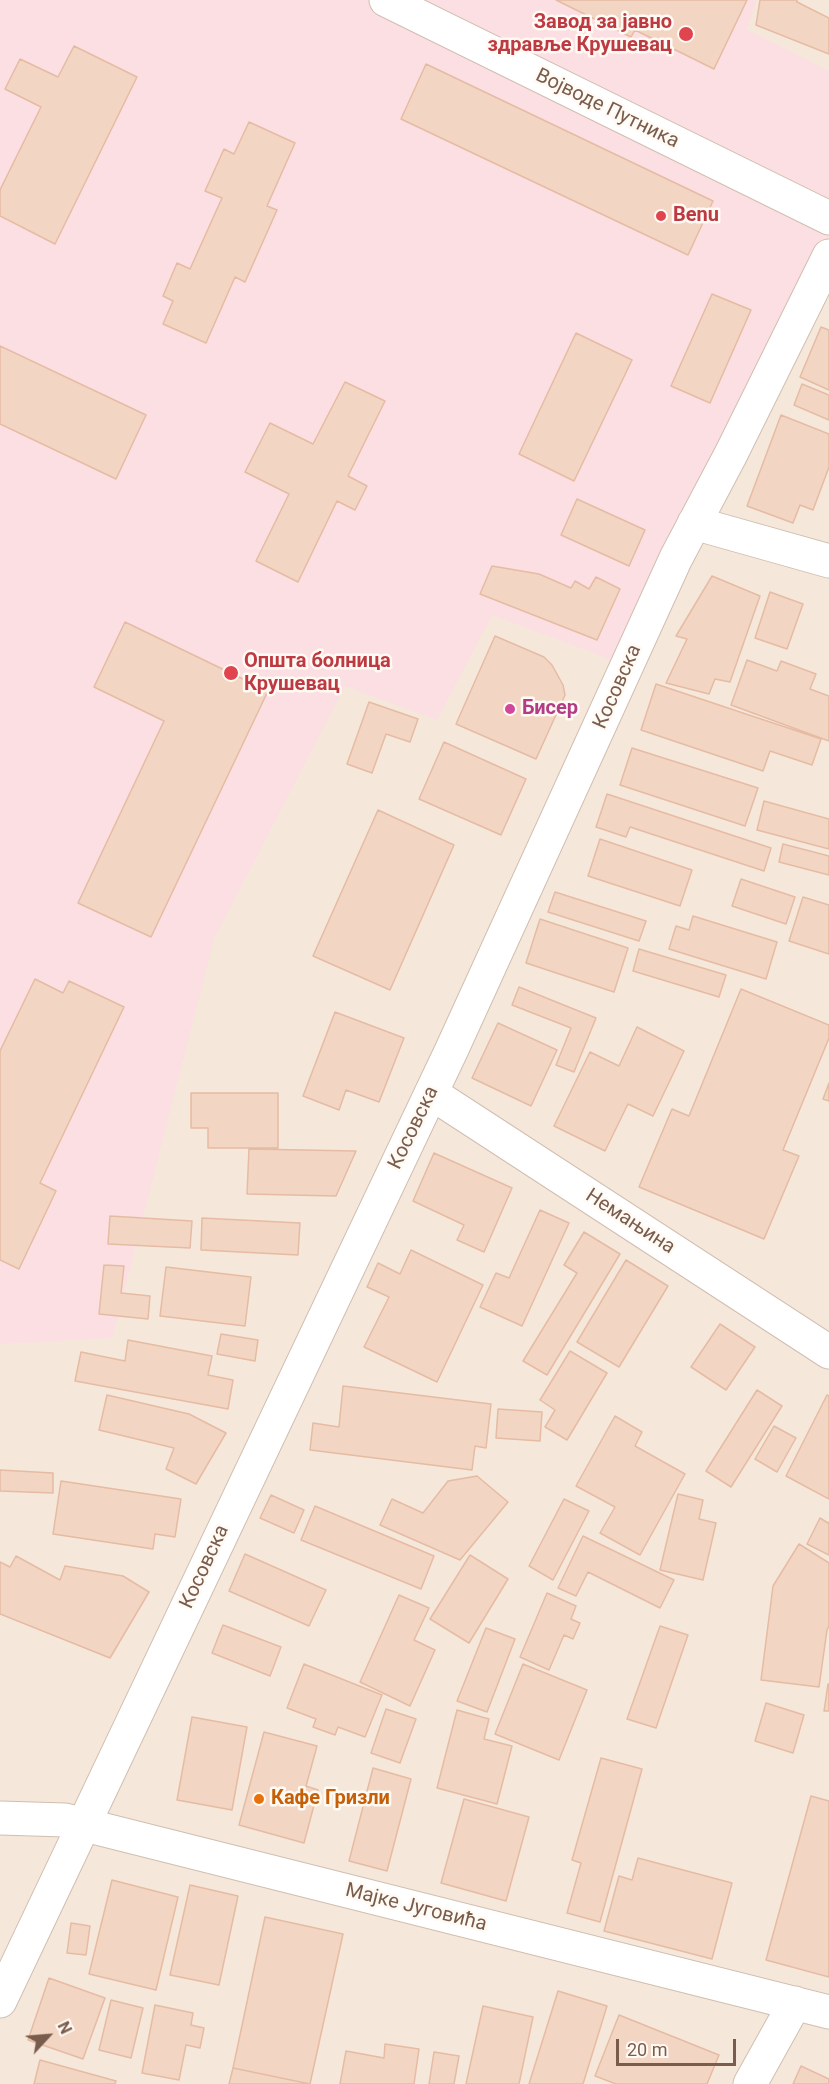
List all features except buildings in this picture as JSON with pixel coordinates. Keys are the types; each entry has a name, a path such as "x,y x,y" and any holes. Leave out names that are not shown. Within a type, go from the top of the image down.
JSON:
{"street":[{"name":"Војводе Путника","path":"386,0 829,218"},
{"name":"Косовска","path":"0,2001 431,1093 694,523 731,454 829,256"},
{"path":"694,523 829,561"},
{"name":"Немањина","path":"431,1093 829,1352"},
{"name":"Мајке Југовића","path":"0,1818 65,1820 84,1824 829,2012"},
{"path":"750,2084 795,2003"}],"shaded area":[{"path":"0,0 829,0 829,2084 0,2084"},
{"name":"Општа болница Крушевац","path":"0,0 757,0 746,29 829,71 829,256 612,660 492,615 437,720 345,686 214,939 112,1338 0,1344"}],"place":[{"name":"Завод за јавно здравље Крушевац","path":"686,34"},
{"name":"Benu","path":"661,216"},
{"name":"Општа болница Крушевац","path":"231,673"},
{"name":"Бисер","path":"510,709"},
{"name":"Кафе Гризли","path":"259,1799"}]}
